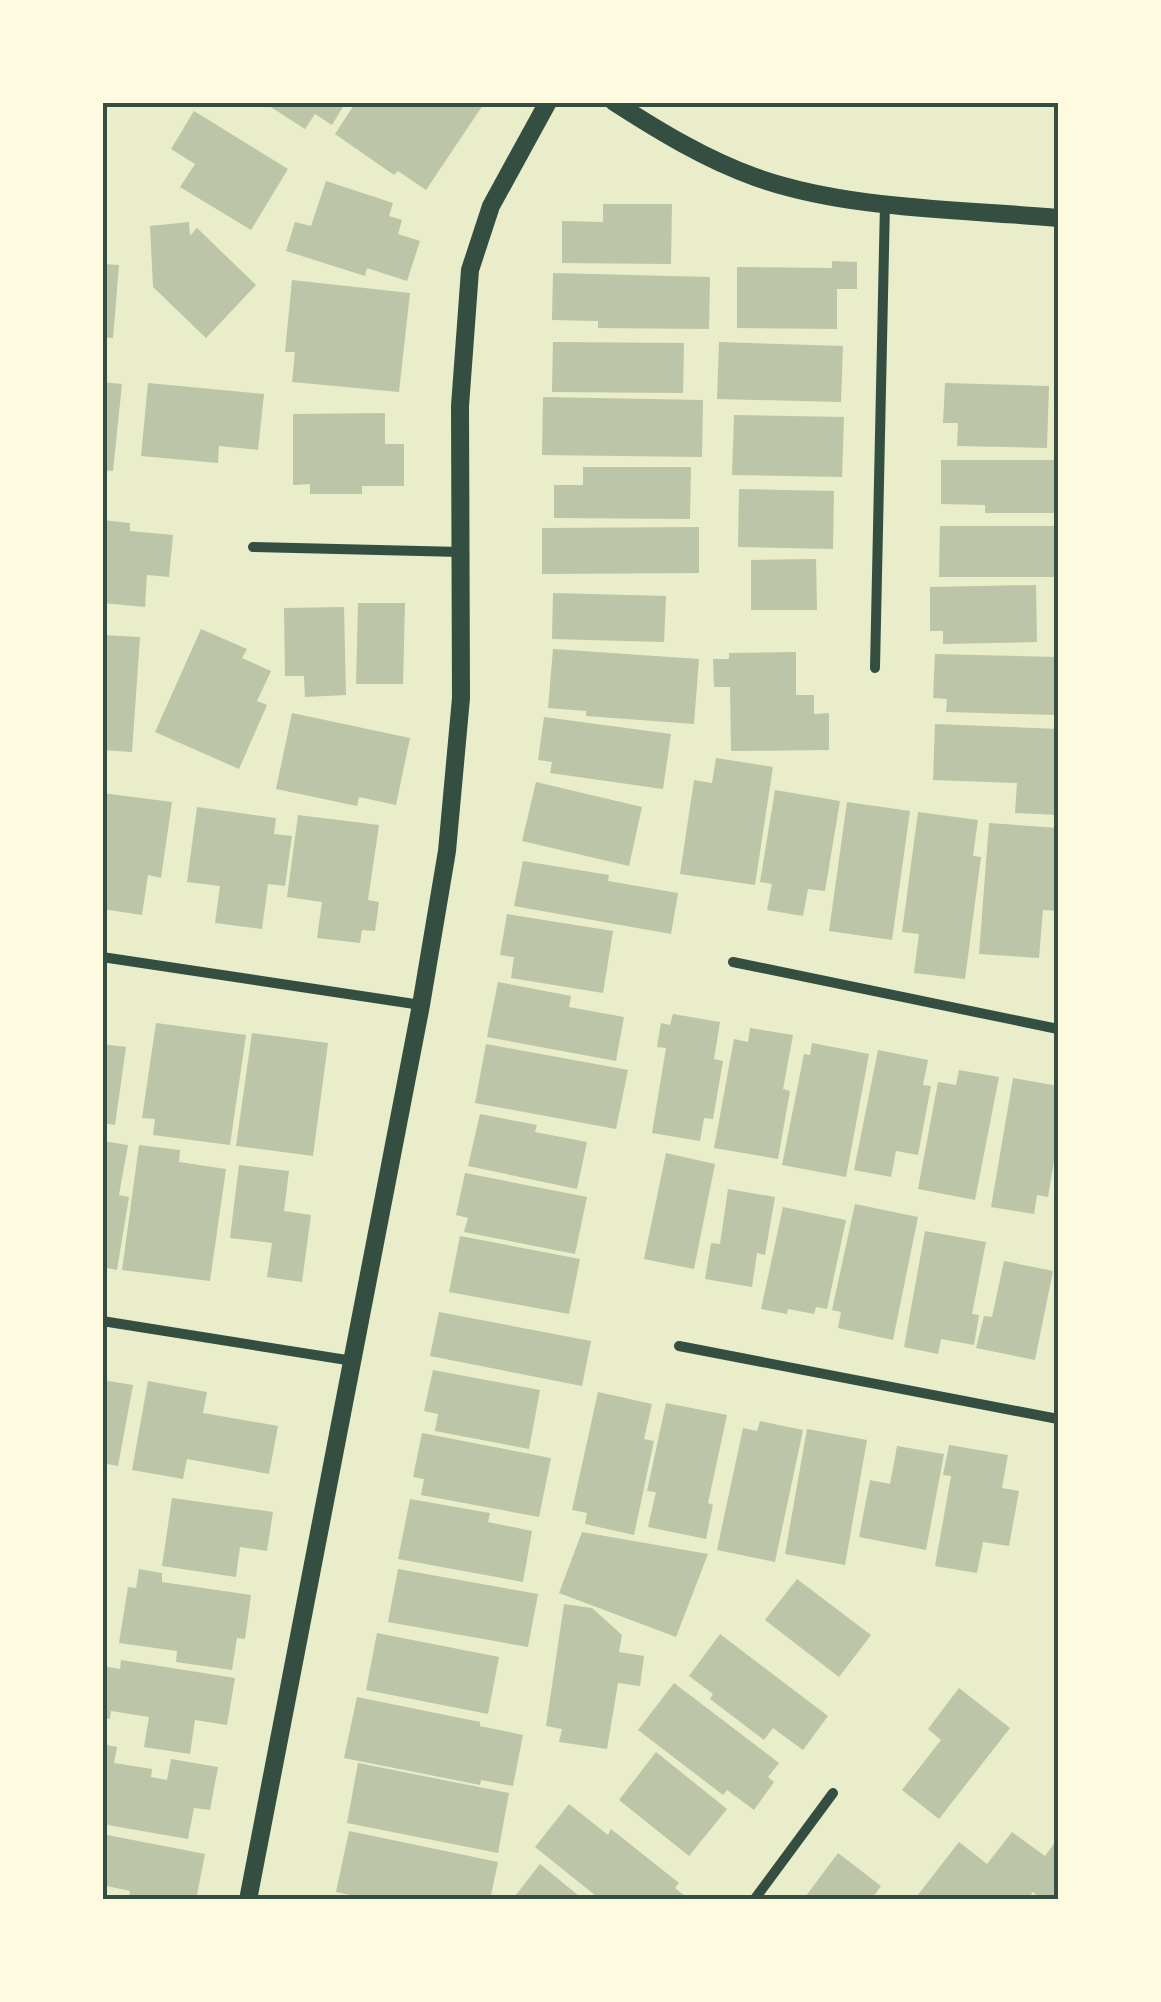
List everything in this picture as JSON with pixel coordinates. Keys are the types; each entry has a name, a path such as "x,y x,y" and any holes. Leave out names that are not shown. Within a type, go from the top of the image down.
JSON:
{"street":[{"path":"248,1900 421,1005 447,851 462,698 460,406 470,270 492,206 548,102"},
{"path":"614,102 706,158 758,178 822,195 1058,218"},
{"path":"876,668 885,203"},
{"path":"253,547 461,552"},
{"path":"102,956 421,1005"},
{"path":"732,962 1058,1029"},
{"path":"102,1320 353,1361"},
{"path":"679,1346 1058,1418"},
{"path":"754,1900 833,1793"}],"building":[{"path":"263,102 346,102 332,125 315,114 305,129"},
{"path":"356,102 485,102 426,190 398,171 394,175 335,134"},
{"path":"194,111 288,169 251,230 180,187 195,164 171,149"},
{"path":"326,181 393,203 389,216 402,220 398,234 420,241 407,281 367,268 365,276 286,251 295,222 311,226"},
{"path":"603,204 672,204 671,264 562,263 562,221 603,222"},
{"path":"189,222 190,236 197,228 256,285 206,338 153,287 150,226"},
{"path":"832,261 857,262 857,289 837,289 837,329 737,328 737,267 832,268"},
{"path":"102,264 119,265 113,338 102,337"},
{"path":"553,273 710,277 709,329 598,328 598,321 552,320"},
{"path":"292,280 410,293 399,392 292,382 295,352 285,352"},
{"path":"553,342 684,343 683,393 552,392"},
{"path":"719,342 843,346 841,402 717,399"},
{"path":"102,382 122,384 113,471 102,470"},
{"path":"148,383 264,394 258,450 219,446 218,463 141,456"},
{"path":"945,383 1049,386 1047,448 957,446 958,423 943,423"},
{"path":"543,397 703,400 702,457 542,455"},
{"path":"385,413 385,444 404,444 404,486 362,486 362,494 310,494 310,484 293,485 293,414"},
{"path":"734,415 844,417 842,477 732,475"},
{"path":"941,460 1058,460 1058,513 985,513 985,505 941,504"},
{"path":"583,467 691,467 690,519 554,518 554,485 583,485"},
{"path":"739,489 834,491 833,549 738,547"},
{"path":"102,520 130,523 130,531 173,535 169,577 147,575 145,607 102,603"},
{"path":"940,526 1054,526 1054,577 939,577"},
{"path":"699,527 699,573 542,574 542,528"},
{"path":"816,559 817,610 751,610 751,560"},
{"path":"1036,585 1037,642 943,644 943,631 930,631 930,587"},
{"path":"553,593 666,596 664,642 552,639"},
{"path":"358,603 405,603 403,684 356,684"},
{"path":"344,607 346,695 305,697 304,676 285,676 284,608"},
{"path":"201,629 247,649 242,658 271,671 257,701 267,705 239,769 155,732"},
{"path":"102,635 140,637 132,752 102,750"},
{"path":"553,649 699,659 694,724 586,716 586,711 548,708"},
{"path":"796,652 796,695 814,695 814,714 829,713 829,750 731,751 730,687 714,687 713,659 729,659 729,653"},
{"path":"935,654 1058,657 1058,715 946,712 947,699 933,698"},
{"path":"292,713 410,738 396,805 359,797 357,806 276,789"},
{"path":"544,717 671,734 663,789 550,773 552,762 538,760"},
{"path":"935,724 1058,729 1058,815 1015,813 1017,783 933,780"},
{"path":"716,758 773,767 755,885 680,874 694,780 712,783"},
{"path":"536,782 642,807 629,866 522,841"},
{"path":"775,790 840,801 825,891 808,889 803,916 767,910 772,884 760,882"},
{"path":"102,793 172,802 161,878 148,875 142,915 102,909"},
{"path":"847,802 910,811 892,940 829,931"},
{"path":"197,807 276,818 274,834 292,836 285,886 268,884 262,929 215,923 220,886 187,882"},
{"path":"918,812 978,820 973,856 981,857 965,979 914,973 919,934 902,932"},
{"path":"298,815 379,825 368,900 379,902 375,931 362,930 360,943 317,938 322,902 287,897"},
{"path":"989,823 1058,828 1058,911 1043,910 1039,958 979,954"},
{"path":"523,861 609,875 608,881 678,893 671,934 514,906"},
{"path":"507,914 613,931 603,993 511,978 514,957 500,955"},
{"path":"498,982 571,996 569,1007 624,1017 616,1061 487,1037"},
{"path":"673,1014 720,1022 714,1059 723,1061 713,1119 704,1118 700,1141 652,1133 666,1048 657,1047 661,1023 670,1025"},
{"path":"156,1023 246,1035 230,1145 153,1135 155,1119 142,1118"},
{"path":"750,1028 793,1035 783,1089 790,1091 778,1159 714,1148 734,1039 748,1042"},
{"path":"252,1033 328,1043 313,1156 236,1146"},
{"path":"812,1043 869,1054 846,1177 782,1165 804,1054 810,1055"},
{"path":"102,1044 126,1047 115,1125 102,1123"},
{"path":"486,1044 628,1070 616,1129 475,1103"},
{"path":"878,1050 928,1060 923,1085 931,1086 918,1155 896,1151 891,1177 854,1170"},
{"path":"959,1070 999,1077 975,1200 918,1189 938,1082 956,1085"},
{"path":"1013,1078 1058,1086 1058,1137 1048,1197 1037,1195 1034,1214 991,1207"},
{"path":"480,1114 537,1125 535,1132 587,1142 577,1189 468,1166"},
{"path":"102,1141 128,1145 119,1195 129,1197 117,1270 102,1267"},
{"path":"139,1145 180,1150 179,1162 226,1169 210,1281 122,1270"},
{"path":"666,1153 715,1164 694,1269 644,1259"},
{"path":"239,1165 289,1171 284,1211 311,1215 302,1282 267,1277 272,1243 230,1238"},
{"path":"465,1173 587,1197 575,1254 464,1232 468,1218 456,1215"},
{"path":"728,1189 775,1197 765,1255 757,1253 752,1287 705,1279 711,1243 720,1244"},
{"path":"855,1204 918,1217 893,1340 838,1328 841,1312 832,1310"},
{"path":"783,1207 846,1220 827,1309 816,1307 814,1314 761,1309"},
{"path":"925,1231 986,1242 972,1314 979,1315 974,1345 941,1339 938,1354 904,1347"},
{"path":"460,1236 580,1259 569,1314 449,1292"},
{"path":"1004,1261 1053,1271 1035,1360 976,1348 984,1316 992,1317"},
{"path":"439,1312 591,1341 582,1386 430,1356"},
{"path":"433,1370 540,1390 529,1449 435,1431 438,1414 424,1411"},
{"path":"102,1380 133,1385 118,1466 102,1463"},
{"path":"148,1381 207,1392 203,1413 278,1426 269,1474 187,1459 183,1479 132,1470"},
{"path":"598,1392 652,1404 644,1439 654,1441 634,1535 585,1524 587,1513 572,1510"},
{"path":"666,1403 727,1415 708,1503 713,1505 706,1539 648,1527 656,1492 647,1491"},
{"path":"760,1421 803,1430 775,1562 717,1550 743,1428 757,1431"},
{"path":"807,1429 867,1440 845,1565 785,1554"},
{"path":"422,1433 551,1458 539,1517 421,1495 424,1479 413,1477"},
{"path":"949,1445 1008,1455 1002,1488 1019,1491 1009,1546 983,1542 977,1573 935,1566 951,1476 943,1475"},
{"path":"897,1446 944,1454 926,1550 859,1537 870,1480 890,1484"},
{"path":"172,1498 273,1512 267,1551 240,1547 236,1577 162,1566"},
{"path":"410,1499 490,1513 488,1522 532,1531 523,1582 398,1559"},
{"path":"582,1532 708,1554 676,1637 559,1593"},
{"path":"139,1569 162,1573 162,1582 251,1595 245,1639 237,1638 232,1670 176,1662 177,1651 119,1643 128,1587 136,1588"},
{"path":"398,1569 538,1594 528,1647 388,1622"},
{"path":"797,1579 871,1635 839,1677 765,1620"},
{"path":"564,1604 592,1608 622,1635 619,1652 644,1656 640,1686 618,1683 607,1749 559,1742 562,1729 546,1726"},
{"path":"377,1633 499,1657 488,1714 366,1690"},
{"path":"720,1634 828,1716 803,1750 773,1728 764,1740 710,1699 713,1694 689,1676"},
{"path":"121,1660 235,1678 227,1725 195,1720 190,1754 144,1747 149,1717 111,1711 110,1719 102,1718 102,1666 120,1669"},
{"path":"674,1683 779,1763 768,1777 774,1782 754,1810 727,1790 723,1795 638,1730"},
{"path":"959,1688 1010,1728 939,1819 902,1790 941,1740 928,1729"},
{"path":"357,1697 480,1722 480,1726 523,1735 513,1786 481,1780 480,1785 344,1758"},
{"path":"102,1744 117,1747 114,1763 152,1769 151,1777 167,1780 171,1759 218,1767 210,1810 194,1808 188,1839 102,1824"},
{"path":"656,1752 727,1809 689,1856 619,1800"},
{"path":"358,1763 509,1793 498,1853 347,1823"},
{"path":"569,1804 608,1835 611,1829 679,1883 675,1888 690,1900 601,1900 535,1847"},
{"path":"349,1831 498,1862 490,1900 373,1900 336,1892"},
{"path":"1012,1832 1045,1856 1058,1838 1058,1900 1042,1900 1033,1892 1027,1900 914,1900 959,1842 987,1864"},
{"path":"102,1834 205,1854 196,1900 167,1896 166,1900 128,1900 130,1891 102,1885"},
{"path":"838,1853 881,1886 871,1900 803,1900"},
{"path":"540,1864 584,1900 512,1900"}]}
